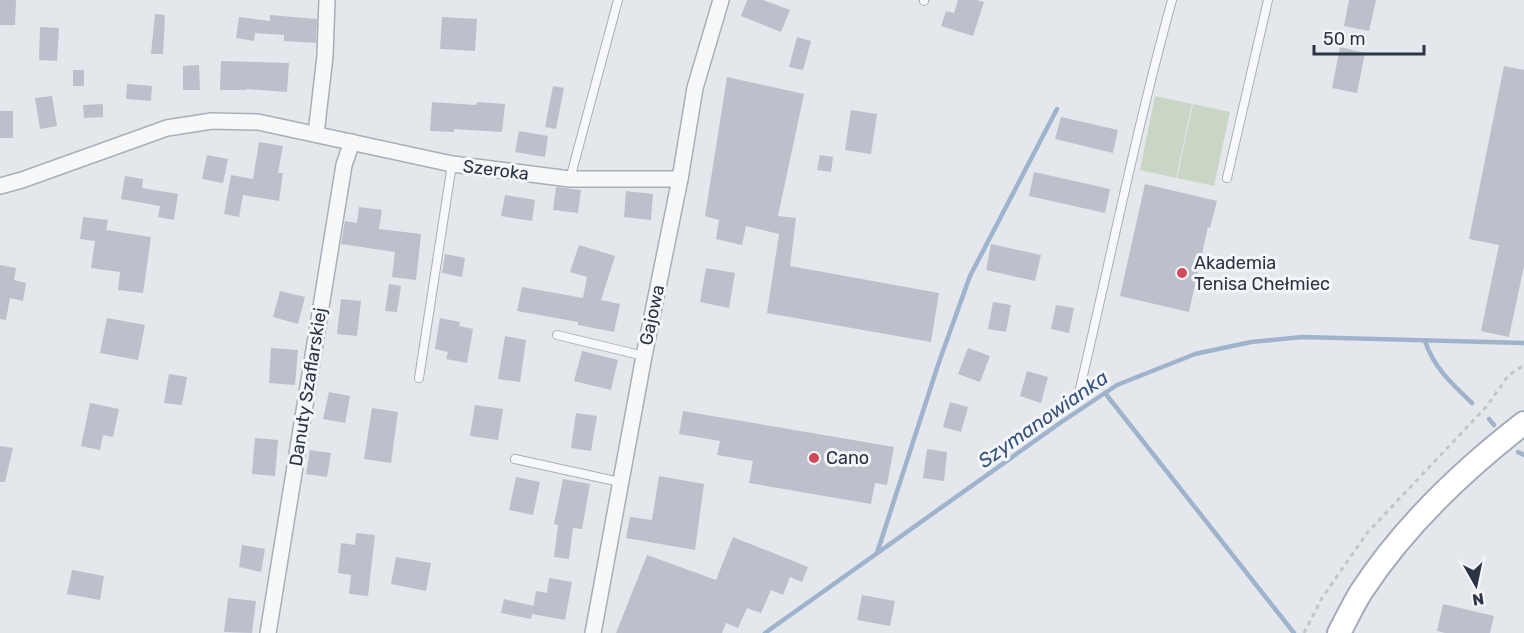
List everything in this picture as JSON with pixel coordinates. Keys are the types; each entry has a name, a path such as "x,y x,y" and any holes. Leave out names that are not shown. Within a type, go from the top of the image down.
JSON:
{"main road":[{"path":"1339,633 1361,593 1396,543 1462,474 1524,423"}],"street":[{"path":"316,134 327,0"},
{"name":"Gajowa","path":"593,633 644,356 680,179 695,88 721,0"},
{"name":"Szeroka","path":"0,186 167,128 212,121 258,122 452,164 570,179 680,179"},
{"name":"Danuty Szaflarskiej","path":"268,633 344,165 352,142"}],"lane":[{"path":"570,179 618,0"},
{"path":"990,458 1078,397 1145,100 1172,0"},
{"path":"1227,178 1268,0"},
{"path":"419,378 452,164"},
{"path":"557,335 644,356"},
{"path":"515,459 620,482"}],"path":[{"path":"1305,633 1322,598 1367,533 1486,406 1508,376 1524,365"}],"green space":[{"path":"1155,96 1192,104 1176,178 1140,170"},
{"path":"1193,104 1230,112 1214,186 1177,178"}],"building":[{"path":"0,0 16,0 15,25 0,25"},
{"path":"747,0 763,0 790,10 781,32 741,16"},
{"path":"958,0 984,2 973,36 941,26 946,11 954,13"},
{"path":"1349,0 1376,0 1369,31 1344,26"},
{"path":"155,14 165,15 163,54 151,54"},
{"path":"270,15 317,19 316,43 284,41 284,35 255,33 254,41 236,38 239,17 270,21"},
{"path":"442,17 477,19 475,51 440,49"},
{"path":"40,27 59,28 57,61 39,60"},
{"path":"797,37 811,41 803,70 789,67"},
{"path":"1340,47 1365,53 1357,93 1332,88"},
{"path":"221,61 289,63 287,92 220,90"},
{"path":"199,65 200,90 183,90 183,66"},
{"path":"1504,66 1524,70 1524,266 1509,337 1481,331 1499,245 1469,239"},
{"path":"73,70 84,70 84,86 73,86"},
{"path":"727,77 804,94 778,216 796,218 790,266 939,293 931,342 767,313 779,234 746,226 742,245 716,239 719,220 705,216"},
{"path":"127,84 152,86 151,101 126,99"},
{"path":"553,86 564,88 556,129 545,127"},
{"path":"52,96 57,126 40,129 35,98"},
{"path":"432,102 505,104 502,132 454,129 454,132 430,131"},
{"path":"103,104 103,117 84,118 83,105"},
{"path":"851,110 877,114 871,154 845,150"},
{"path":"0,111 13,111 13,138 0,138"},
{"path":"1061,117 1118,130 1113,153 1055,139"},
{"path":"519,131 548,136 545,157 515,152"},
{"path":"259,142 283,146 278,173 283,173 279,201 243,195 239,217 224,214 231,175 253,179"},
{"path":"207,155 228,159 223,183 202,179"},
{"path":"820,155 833,157 831,172 817,170"},
{"path":"1034,172 1110,189 1105,213 1029,196"},
{"path":"125,176 143,179 142,188 178,194 174,220 158,217 160,206 121,199"},
{"path":"1145,184 1217,201 1210,228 1208,227 1189,312 1120,296"},
{"path":"556,187 581,190 578,213 553,210"},
{"path":"626,191 653,194 651,220 624,217"},
{"path":"505,195 535,200 532,221 501,216"},
{"path":"359,207 382,210 379,229 421,234 416,280 392,277 395,252 341,244 345,221 357,223"},
{"path":"83,217 108,220 106,230 151,237 143,293 118,290 120,272 91,268 95,241 80,239"},
{"path":"991,244 1041,255 1035,281 986,270"},
{"path":"579,245 615,256 601,300 620,304 614,332 578,325 578,322 517,311 522,287 583,298 587,277 570,272"},
{"path":"445,254 465,258 462,277 442,273"},
{"path":"0,265 16,268 14,280 26,283 23,301 10,298 6,320 0,319"},
{"path":"706,268 735,273 729,308 700,302"},
{"path":"389,284 401,286 397,312 385,311"},
{"path":"280,291 305,297 298,324 273,317"},
{"path":"341,299 361,301 357,336 337,334"},
{"path":"993,302 1011,305 1006,332 988,329"},
{"path":"1056,305 1074,308 1069,333 1051,329"},
{"path":"107,318 145,325 138,360 100,353"},
{"path":"440,318 460,322 459,326 473,329 467,363 446,359 448,352 435,349"},
{"path":"505,336 526,340 520,382 498,379"},
{"path":"271,348 298,350 295,385 269,383"},
{"path":"968,348 990,356 980,382 958,374"},
{"path":"582,351 618,360 611,390 574,381"},
{"path":"1027,371 1048,377 1041,403 1020,396"},
{"path":"169,374 187,377 182,405 164,403"},
{"path":"329,392 350,396 345,423 323,419"},
{"path":"950,402 968,407 961,432 943,427"},
{"path":"90,403 119,409 113,437 103,435 100,450 81,446"},
{"path":"475,405 503,409 498,440 470,436"},
{"path":"372,408 398,412 391,463 364,459"},
{"name":"Cano","path":"683,411 894,447 887,485 875,483 871,504 749,483 753,461 717,455 720,441 679,434"},
{"path":"576,413 597,416 591,451 571,448"},
{"path":"255,438 278,440 275,476 252,474"},
{"path":"0,446 13,448 5,482 0,482"},
{"path":"927,449 947,452 944,481 923,478"},
{"path":"310,450 331,453 327,477 306,474"},
{"path":"659,476 704,484 695,550 626,538 630,517 652,520"},
{"path":"516,477 540,482 533,515 509,510"},
{"path":"563,479 590,484 582,529 573,528 569,559 554,557 558,525 554,524"},
{"path":"356,533 375,535 368,596 349,594 351,575 338,573 341,543 355,545"},
{"path":"733,537 808,567 802,582 790,577 783,595 771,590 761,613 747,608 738,628 726,623 722,633 616,633 647,555 716,580"},
{"path":"242,545 265,549 261,572 239,567"},
{"path":"396,557 431,563 426,591 391,584"},
{"path":"72,570 104,576 100,600 67,594"},
{"path":"549,578 572,582 565,620 532,614 536,591 547,593"},
{"path":"862,595 895,601 890,626 857,620"},
{"path":"228,598 256,601 252,633 224,632"},
{"path":"504,599 534,606 531,619 501,613"},
{"path":"1443,604 1494,616 1490,633 1437,631"}],"waterway":[{"path":"877,553 939,362 970,276 1057,109"},
{"name":"Szymanowianka","path":"765,633 1117,385 1195,354 1251,342 1302,337 1524,343"},
{"path":"1425,341 1439,367 1472,403"},
{"path":"1105,393 1294,633"},
{"path":"1489,419 1494,425"},
{"path":"1518,452 1524,455"}],"place":[{"name":"Akademia Tenisa Chełmiec","path":"1182,273"},
{"name":"Cano","path":"814,458"}]}
